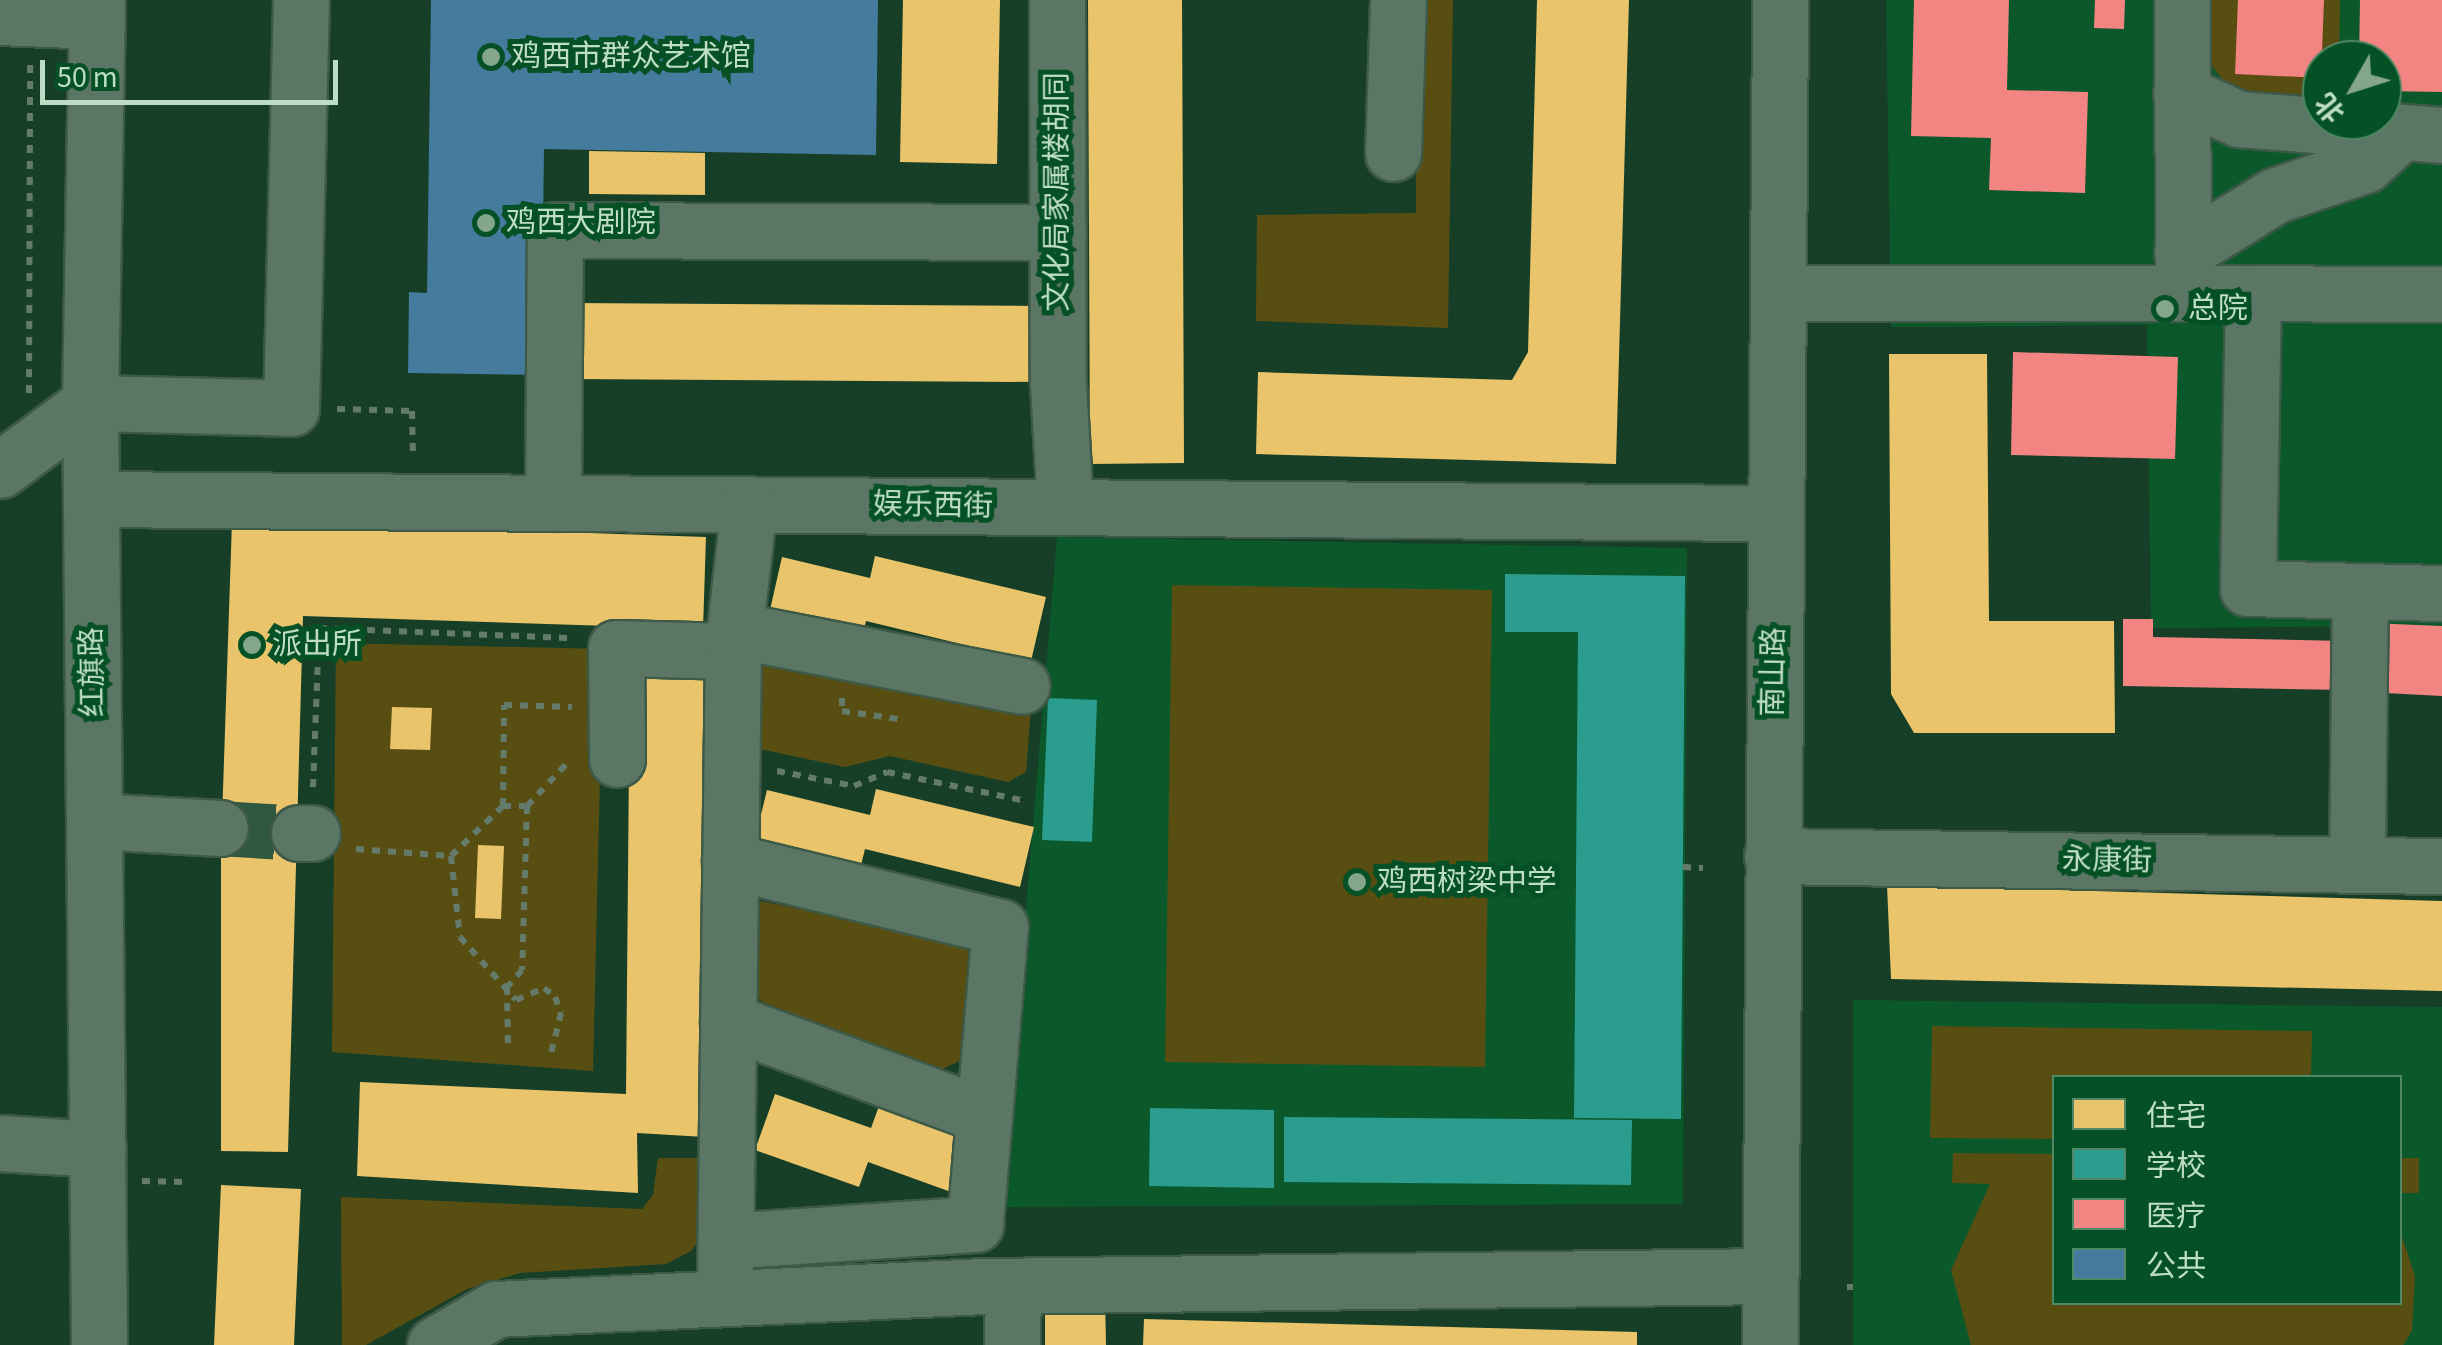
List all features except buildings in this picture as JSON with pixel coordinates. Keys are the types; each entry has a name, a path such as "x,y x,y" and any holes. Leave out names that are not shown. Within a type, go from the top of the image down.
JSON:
{"street":[{"path":"14,460 90,403 291,408 301,0"},
{"name":"文化局家属楼胡同","path":"1057,0 1058,384 1066,507"},
{"path":"1393,153 1398,0"},
{"name":"南山路","path":"1770,1345 1780,0"},
{"path":"2182,0 2182,273"},
{"path":"15,18 97,11"},
{"name":"红旗路","path":"97,11 90,403 99,1345"},
{"path":"2181,93 2239,119 2422,134"},
{"path":"2182,273 2276,195 2365,165 2422,134"},
{"path":"552,503 555,230 1058,232"},
{"path":"1778,292 2182,273 2253,293 2442,294"},
{"path":"2253,293 2248,588 2442,593"},
{"name":"娱乐西街","path":"91,498 1776,514"},
{"path":"725,1298 734,641 749,504"},
{"path":"2357,865 2360,591"},
{"path":"617,734 616,648 734,641 1022,686"},
{"path":"94,821 220,828"},
{"name":"永康街","path":"1772,856 2442,866"},
{"path":"726,1242 975,1224 1000,928 730,861"},
{"path":"728,1020 984,1116"},
{"path":"0,1144 98,1149"},
{"path":"435,1345 496,1309 1012,1287 1770,1276"},
{"path":"1012,1287 1012,1345"}],"path":[{"path":"14,460 15,18"},
{"path":"385,411 412,411 414,476"},
{"path":"451,856 316,838 319,628 584,638"},
{"path":"842,682 842,711 898,719"},
{"path":"503,806 504,705 617,734"},
{"path":"451,856 503,806 527,806 617,734"},
{"path":"732,762 854,786 887,772 1022,800"},
{"path":"508,1051 507,987 522,970 527,806"},
{"path":"451,856 460,937 516,1000 544,988 555,997 561,1012 551,1053"},
{"path":"1683,867 1703,868"}],"shaded area":[{"path":"1415,0 1453,0 1448,328 1256,321 1257,215 1416,213"},
{"name":"总院","path":"1886,0 2442,0 2442,626 2151,628 2147,325 1891,327"},
{"path":"2209,0 2340,0 2339,40 2302,40 2302,99 2234,94 2207,60"},
{"name":"鸡西树梁中学","path":"1057,537 1687,548 1683,1204 1001,1207"},
{"path":"1172,585 1492,590 1485,1067 1165,1062"},
{"path":"336,643 603,649 593,1071 332,1052"},
{"path":"764,648 1032,695 1026,772 1008,782 890,756 845,767 755,748"},
{"path":"760,901 982,943 981,1050 939,1071 777,1019 757,996"},
{"path":"1853,1000 2442,1007 2442,1345 1853,1345"},
{"path":"1932,1026 2312,1031 2311,1075 2052,1075 2052,1139 1930,1138"},
{"path":"1953,1153 2052,1154 2052,1305 2402,1305 2402,1236 2415,1276 2412,1331 2403,1345 1971,1345 1951,1270 1990,1184 1952,1183"},
{"path":"658,1158 709,1158 708,1229 691,1251 666,1264 520,1273 467,1289 366,1345 342,1345 341,1197 642,1209 653,1195"},
{"path":"2402,1158 2419,1158 2419,1193 2402,1193"}],"tunnel":[{"path":"220,828 299,833"}],"place":[{"name":"鸡西市群众艺术馆","path":"491,57"},
{"name":"鸡西大剧院","path":"486,223"},
{"name":"总院","path":"2165,309"},
{"name":"派出所","path":"252,645"},
{"name":"鸡西树梁中学","path":"1357,882"}]}
